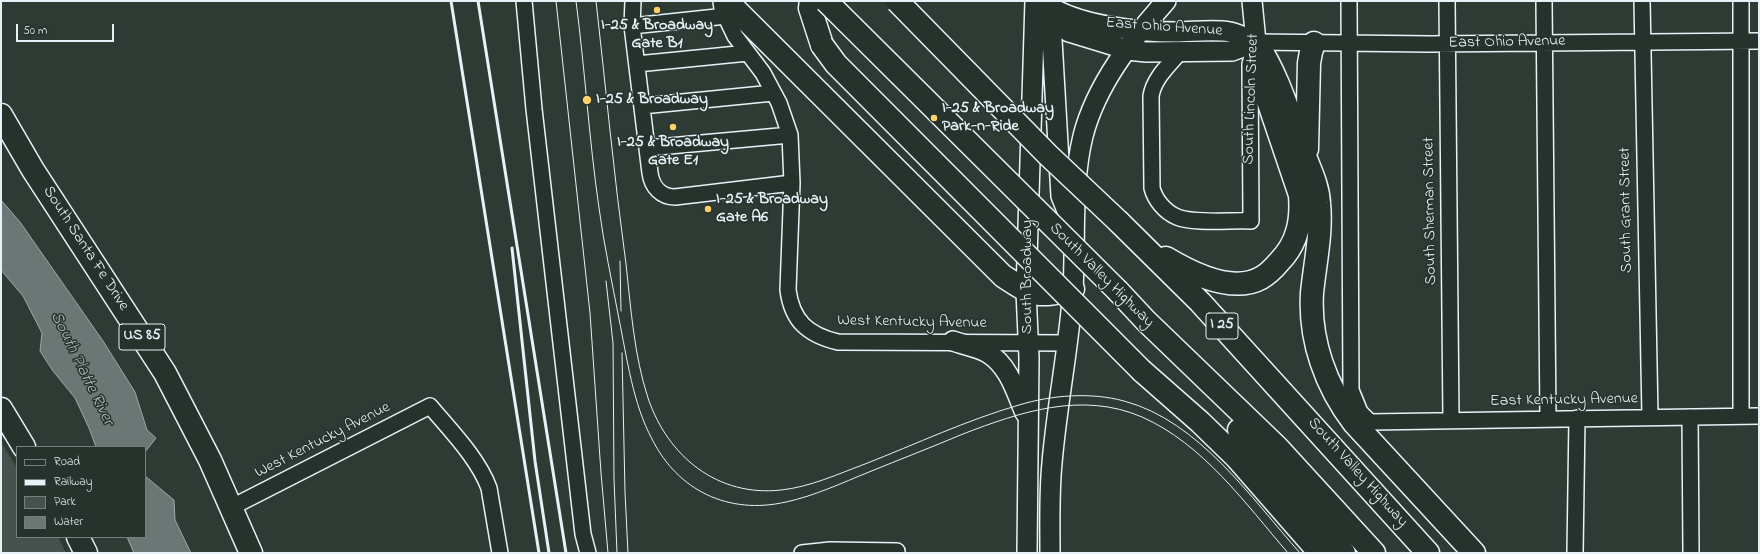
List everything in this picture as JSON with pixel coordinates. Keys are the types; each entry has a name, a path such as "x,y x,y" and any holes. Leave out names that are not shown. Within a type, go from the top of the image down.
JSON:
{"highway":[{"path":"811,1 810,8 822,45 836,64 1142,371 1200,422 1236,457 1320,553"},
{"name":"South Valley Highway","path":"826,1 1118,291 1146,321 1277,447 1374,553"},
{"name":"South Valley Highway","path":"897,1 1048,155 1119,222 1206,308 1428,553"},
{"path":"726,8 875,148 914,189 1003,276 1026,291 1038,295 1052,295 1073,289"},
{"path":"1119,222 1159,253 1184,269 1200,276 1231,283 1247,282 1260,278 1284,257 1296,235 1301,210 1300,195 1256,63 1256,42"},
{"path":"1256,42 1278,82 1306,160 1318,188 1320,230 1312,292 1311,313 1315,340 1331,386 1342,408 1354,423 1474,553"},
{"path":"1306,160 1309,63 1314,44"},
{"name":"US 85","path":"1,115 6,126"},
{"name":"South Santa Fe Drive","path":"6,126 165,373 196,431 251,553"},
{"path":"1146,321 1226,416 1292,488 1344,553"},
{"path":"1,409 23,446"},
{"path":"78,538 86,553"}],"main road":[{"path":"1050,553 1049,506 1051,464 1068,343 1073,289 1075,196 1083,135 1103,86 1112,69 1166,1"},
{"name":"South Lincoln Street","path":"1252,1 1256,42"},
{"path":"1041,2 1052,40 1061,196 1075,232"},
{"name":"East Ohio Avenue","path":"1041,2 1093,22 1115,28 1174,32 1226,32 1242,36 1256,42"},
{"name":"East Ohio Avenue","path":"1041,2 1062,27 1069,32 1128,50 1146,52 1232,51 1256,42"},
{"name":"South Broadway","path":"1026,553 1028,342 1026,291 1033,30 1041,2"},
{"path":"953,341 981,350 996,361 1008,374 1028,420"}],"street":[{"path":"524,1 534,109 581,518 588,553"},
{"path":"633,1 632,26 647,148 652,183 659,192 667,196 675,197 792,183"},
{"name":"West Kentucky Avenue","path":"721,1 726,8 735,36 763,73 779,103 790,135 792,183 788,290 789,301 802,324 813,333 826,339 838,342 953,341 1068,343"},
{"path":"1349,1 1349,44"},
{"name":"South Sherman Street","path":"1448,1 1451,420"},
{"path":"1544,1 1548,419"},
{"name":"South Grant Street","path":"1642,1 1650,418"},
{"path":"1741,1 1741,416"},
{"path":"632,26 726,8"},
{"name":"East Ohio Avenue","path":"1256,42 1314,44 1448,44 1759,41"},
{"name":"South Lincoln Street","path":"1180,52 1153,87 1151,96 1152,188 1154,195 1168,212 1178,218 1192,220 1251,220 1250,64 1256,42"},
{"name":"East Kentucky Avenue","path":"1349,44 1351,390 1360,412 1370,422 1759,416"},
{"path":"637,64 748,53"},
{"path":"642,106 773,93"},
{"path":"647,148 790,135"},
{"name":"West Kentucky Avenue","path":"232,508 430,406 486,478 500,553"},
{"path":"1690,417 1691,553"},
{"path":"1575,553 1577,418"},
{"path":"802,553 830,550 897,551"}],"green space":[{"path":"1,442 16,466 16,538 58,538 66,553 1,553"}],"water":[{"name":"South Platte River","path":"1,200 20,222 103,341 135,392 147,430 156,438 146,451 146,446 96,446 75,398 53,371 40,351 42,333 23,296 1,270"},
{"path":"146,477 174,500 175,520 191,553 134,553 127,538 146,538"}],"tram line":[{"path":"556,1 590,313 608,553"},
{"path":"576,1 592,156 601,222 631,380 640,411 652,439 663,457 676,473 691,485 707,495 725,501 745,505 765,505 786,502 828,489 963,434 1007,418 1051,408 1074,405 1097,406 1119,409 1142,417 1164,429 1184,443 1222,476 1288,553"},
{"path":"596,1 631,315 639,365 648,398 657,419 668,438 682,455 698,469 717,480 736,487 758,490 781,490 803,486 834,476 961,425 1019,405 1058,397 1098,396 1124,401 1151,411 1176,425 1200,443 1243,486 1300,553"},
{"path":"620,261 621,311"},
{"path":"606,281 613,343 614,479 617,553"},
{"path":"622,353 628,553"}],"railway":[{"path":"451,1 539,553"},
{"path":"478,1 566,553"},
{"path":"512,248 535,461 549,553"}],"place":[{"name":"I-25 & Broadway Gate B1","path":"657,10"},
{"name":"I-25 & Broadway","path":"587,100"},
{"name":"I-25 & Broadway Park-n-Ride","path":"934,118"},
{"name":"I-25 & Broadway Gate E1","path":"673,127"},
{"name":"I-25 & Broadway Gate A6","path":"708,209"}]}
